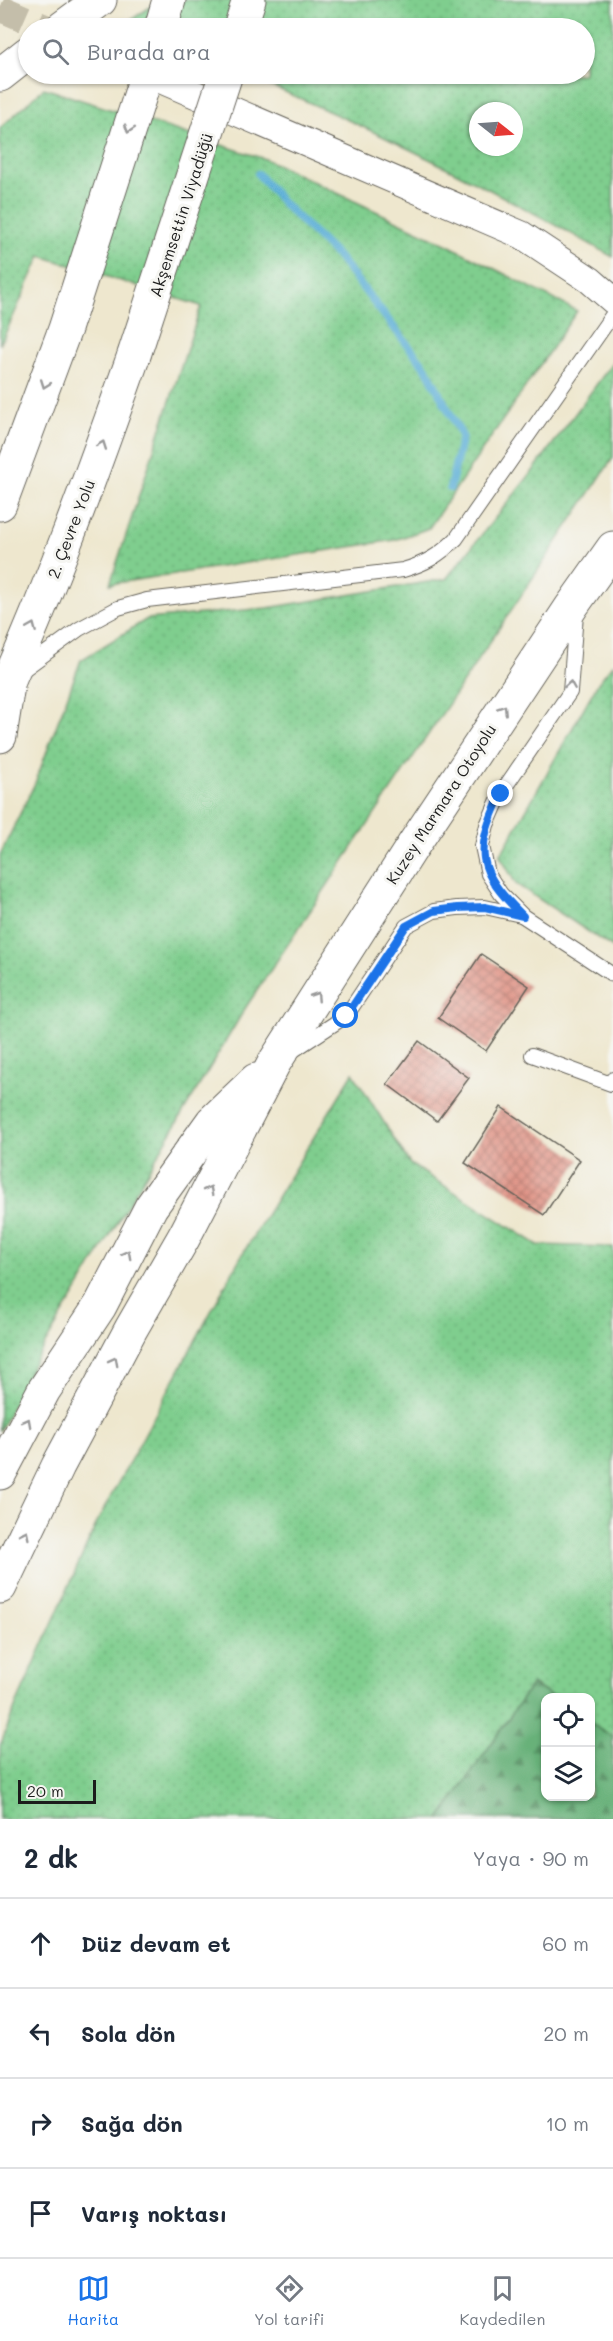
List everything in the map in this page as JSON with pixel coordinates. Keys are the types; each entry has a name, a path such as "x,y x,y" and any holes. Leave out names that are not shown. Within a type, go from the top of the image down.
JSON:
{"highway":[{"path":"76,18 100,0"},
{"path":"164,18 170,0"},
{"path":"243,18 249,0"},
{"path":"0,75 18,62"},
{"path":"0,504 65,329 145,84"},
{"name":"Akşemsettin Viyadüğü","path":"134,355 223,84"},
{"name":"2. Çevre Yolu","path":"0,736 4,689 35,622 86,492 134,355"},
{"name":"Kuzey Marmara Otoyolu","path":"274,1063 414,844 578,597 613,549"},
{"path":"0,1473 44,1390 100,1306 152,1208 212,1122 274,1063"},
{"path":"0,1587 58,1466 131,1329 184,1238 274,1063"}],"street":[{"path":"171,84 522,235 590,280 613,300"}],"lane":[{"path":"4,689 79,629 118,608 147,600 403,570 439,556 456,538 613,314"},
{"path":"578,597 570,692 501,794 487,825 483,846 489,874 501,894 523,916 613,975"},
{"path":"274,1063 346,1016 406,926 434,911 457,908 485,907 523,916"},
{"path":"532,1055 611,1084 613,1079"}],"green space":[{"path":"161,0 613,0 613,257 431,160 266,84 595,84 595,18 134,18"},
{"path":"44,88 265,159 448,245 577,311 429,528 395,540 110,584 201,306 41,256 0,345 0,128"},
{"path":"613,362 613,458 246,1007 32,1366 0,1431 0,855 35,783 81,660 147,619 267,608 446,579 533,471"},
{"path":"613,664 613,948 516,884 500,856 598,683"},
{"path":"353,1073 410,1164 538,1245 613,1247 613,1737 595,1726 595,1693 547,1693 532,1684 440,1819 0,1819 0,1746 16,1705 98,1520 240,1258"},
{"path":"532,1684 547,1693 541,1693 541,1801 595,1801 595,1726 613,1737 613,1819 440,1819"}],"building":[{"path":"481,954 529,986 486,1051 438,1018"},
{"path":"419,1041 469,1078 437,1121 387,1084"},
{"path":"501,1107 580,1160 544,1215 465,1163"}],"waterway":[{"path":"258,174 283,203 339,258 426,368 462,436 450,488"}],"tunnel":[{"path":"0,8 23,18"}],"route":[{"path":"346,1016 406,926 434,911 457,908 485,907 523,916 501,894 489,874 483,846 487,825 501,794"}]}
